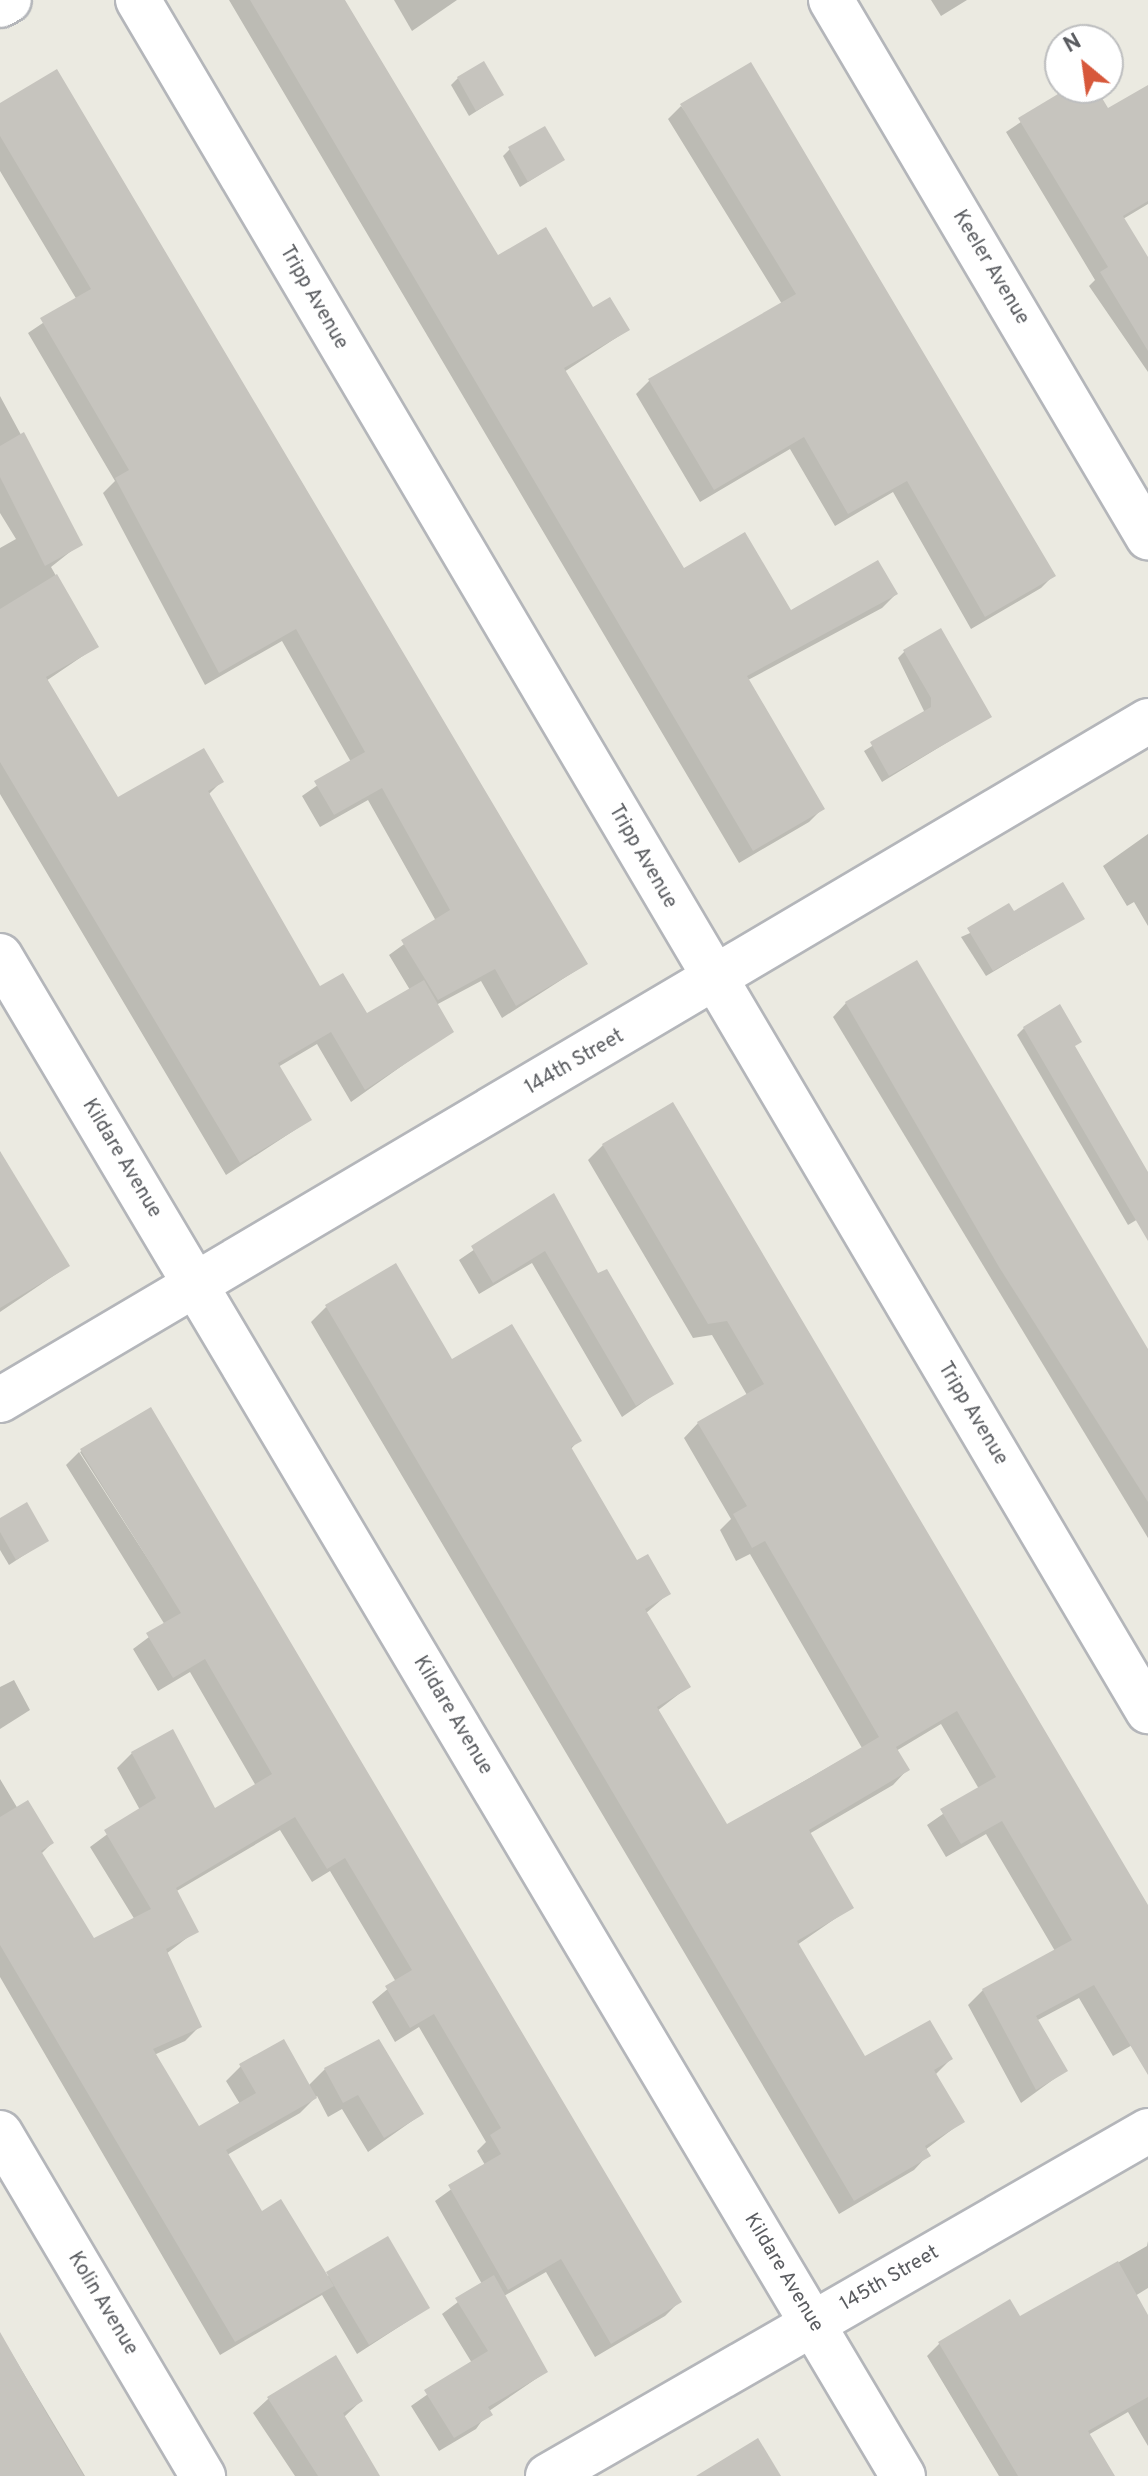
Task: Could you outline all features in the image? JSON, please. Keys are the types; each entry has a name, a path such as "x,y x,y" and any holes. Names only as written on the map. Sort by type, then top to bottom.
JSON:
{"street":[{"path":"0,5 9,0"},
{"name":"Tripp Avenue","path":"138,0 1148,1711"},
{"name":"Keeler Avenue","path":"831,0 1148,537"},
{"name":"144th Street","path":"0,1400 715,981 1148,721"},
{"name":"Kildare Avenue","path":"0,956 903,2476"},
{"name":"145th Street","path":"548,2476 1148,2131"},
{"name":"Kolin Avenue","path":"0,2133 203,2476"}],"building":[{"path":"250,0 345,0 498,255 546,227 593,307 610,297 630,330 564,368 684,568 745,532 791,610 878,560 898,594 747,676 825,809 753,851"},
{"path":"484,61 504,95 476,111 457,77"},
{"path":"751,62 1056,576 985,617 907,481 848,514 804,437 714,490 648,379 796,294 680,104"},
{"path":"57,69 588,964 516,1006 495,969 438,1000 401,940 450,910 382,788 334,815 314,781 365,752 296,629 219,673 115,478 129,470 40,318 91,289 0,136 0,103"},
{"path":"1148,85 1148,201 1123,216 1148,257 1148,351 1100,272 1108,267 1018,118 1044,102 1106,104 1108,108 1124,104 1124,99"},
{"path":"545,126 565,160 528,182 508,147"},
{"path":"24,432 83,545 45,566 0,477 0,446"},
{"path":"57,574 99,647 46,677 118,797 204,748 224,782 208,791 320,986 343,973 367,1013 424,980 454,1032 365,1090 331,1032 278,1063 312,1120 240,1163 0,762 0,609"},
{"path":"941,628 992,717 889,776 870,742 931,707 931,698 903,650"},
{"path":"1063,882 1085,919 993,971 967,928 1009,903 1014,911"},
{"path":"917,960 1148,1349 1148,1502 999,1267 845,1002"},
{"path":"1060,1004 1082,1042 1075,1046 1148,1172 1148,1241 1023,1027"},
{"path":"673,1102 1148,1905 1148,2075 1094,1985 1036,2016 1068,2071 1036,2090 982,1989 1072,1940 1002,1821 961,1844 940,1809 996,1777 957,1711 896,1747 910,1770 809,1830 854,1908 797,1941 865,2056 930,2020 953,2059 934,2070 965,2122 925,2146 931,2156 854,2201 325,1305 396,1263 452,1359 512,1324 582,1441 571,1447 637,1560 648,1554 671,1594 645,1609 691,1687 657,1707 727,1824 806,1780 879,1737 765,1541 752,1548 733,1514 747,1506 697,1422 764,1384 727,1321 708,1324 602,1144"},
{"path":"0,1151 70,1266 0,1308"},
{"path":"554,1193 598,1273 607,1269 674,1384 636,1406 545,1251 493,1283 471,1246"},
{"path":"151,1407 682,2302 611,2344 561,2259 508,2290 448,2185 501,2154 490,2135 501,2128 434,2014 410,2028 385,1986 412,1970 345,1858 327,1869 295,1817 176,1888 199,1932 166,1949 202,2027 153,2049 199,2126 256,2093 239,2064 284,2039 317,2098 226,2150 262,2211 281,2199 334,2286 235,2342 0,1945 0,1817 28,1800 54,1843 41,1851 94,1938 151,1909 104,1830 156,1798 131,1752 173,1729 215,1808 272,1774 205,1659 173,1678 146,1633 181,1613 80,1449"},
{"path":"27,1502 49,1541 16,1560 0,1532 0,1518"},
{"path":"379,2039 424,2114 384,2138 358,2095 343,2103 324,2068"},
{"path":"388,2236 430,2308 369,2345 326,2272"},
{"path":"1118,2261 1148,2315 1148,2397 1088,2431 1115,2476 1018,2476 938,2342 1010,2299 1020,2316"},
{"path":"494,2275 548,2372 488,2407 493,2415 454,2438 424,2390 488,2351 455,2298"},
{"path":"0,2332 51,2421 84,2476 0,2476"},
{"path":"336,2355 363,2401 343,2413 380,2476 318,2476 267,2397"},
{"path":"758,2438 781,2476 696,2476"}]}
